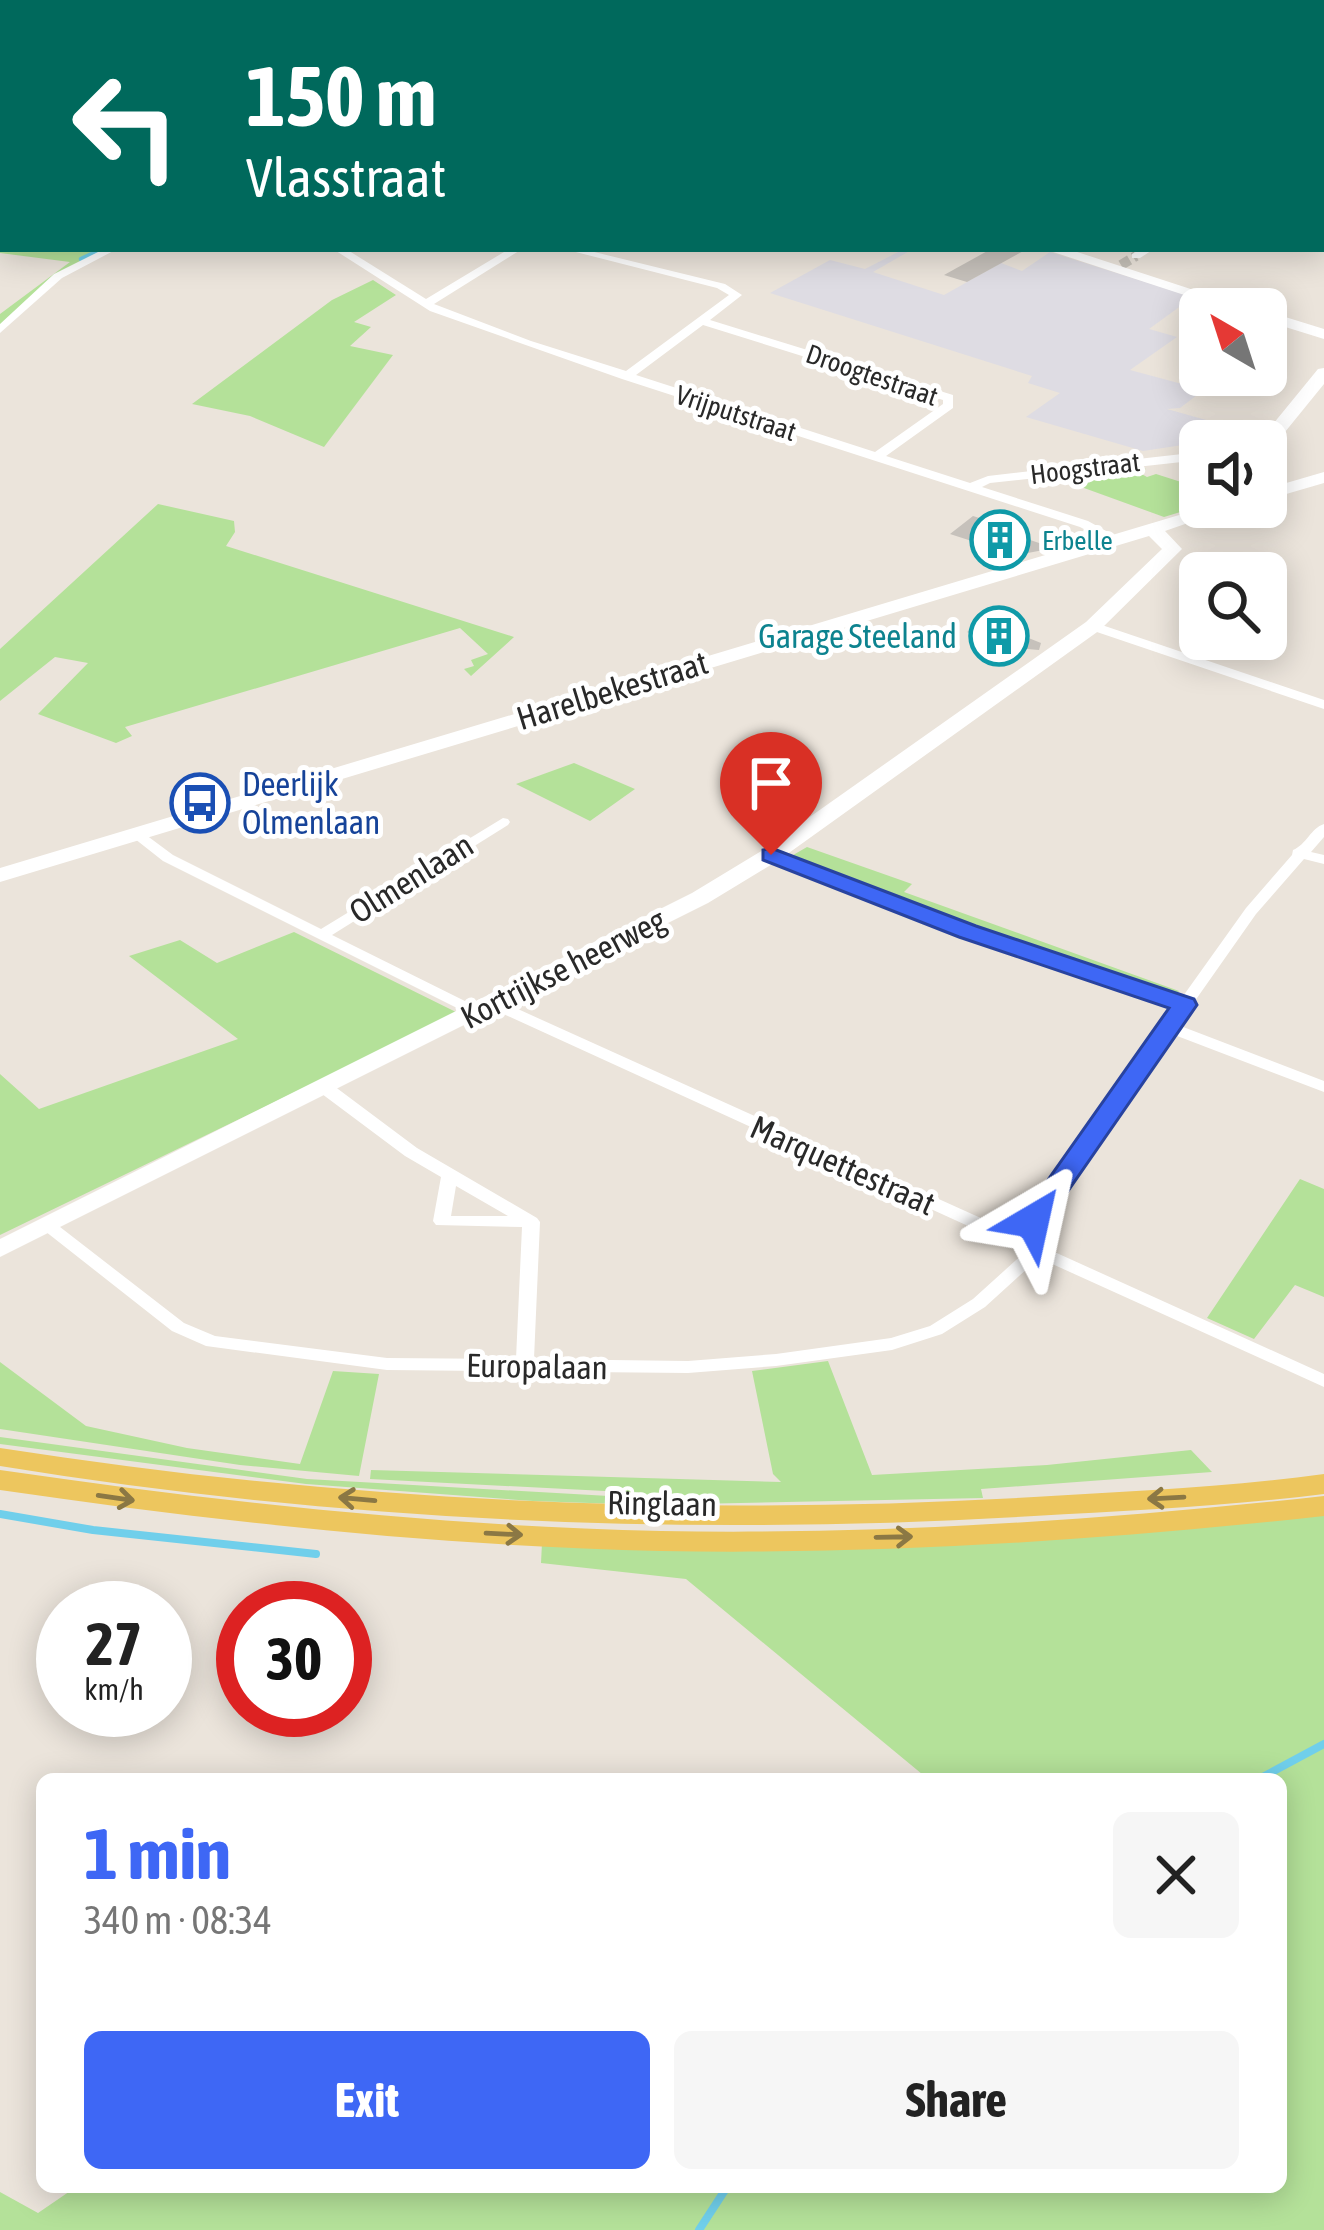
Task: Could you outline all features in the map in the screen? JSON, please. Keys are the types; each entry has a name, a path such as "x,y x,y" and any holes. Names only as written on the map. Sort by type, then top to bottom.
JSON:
{"main road":[{"name":"Ringlaan","path":"0,1457 357,1499 530,1511 793,1517 1254,1493 1324,1484"},
{"name":"Ringlaan","path":"0,1480 276,1517 596,1538 970,1535 1100,1529 1324,1506"}],"street":[{"path":"0,330 58,276 106,252"},
{"name":"Vrijputstraat","path":"342,252 434,309 626,377 1084,524 1112,540"},
{"path":"429,302 512,252"},
{"path":"580,252 721,286 736,295 626,377"},
{"path":"1063,252 1181,288"},
{"path":"1136,256 1143,252"},
{"name":"Vrijputstraat","path":"367,270 445,291"},
{"name":"Droogtestraat","path":"704,322 949,398 949,405 874,458"},
{"path":"1287,323 1324,334"},
{"path":"1286,420 1324,373"},
{"name":"Hoogstraat","path":"971,488 988,480 1179,458"},
{"path":"1287,488 1324,477"},
{"name":"Harelbekestraat","path":"0,875 1179,520"},
{"name":"Kortrijkse heerweg","path":"0,1250 623,940 771,855 1093,626 1173,549 1152,528"},
{"path":"1093,626 1324,705"},
{"name":"Olmenlaan","path":"321,935 503,822"},
{"path":"1017,1242 1184,1005 1298,854 1324,828"},
{"name":"Olmenlaan","path":"137,835 168,858 321,935 485,1008"},
{"path":"1298,854 1324,860"},
{"path":"771,855 968,931 1184,1005"},
{"name":"Marquettestraat","path":"485,1008 1324,1381"},
{"path":"1169,1027 1324,1087"},
{"path":"324,1087 411,1152 531,1222"},
{"path":"450,1174 442,1221 531,1222"},
{"path":"525,1366 531,1222"},
{"name":"Europalaan","path":"45,1224 178,1327 212,1342 387,1364 688,1366 892,1344 936,1330 979,1304 1037,1250"}],"shaded area":[{"path":"908,252 873,272 944,295 1001,263 1022,271 1050,252 1179,293 1179,307 1149,329 1177,337 1130,370 1179,383 1179,396 1196,396 1180,408 1167,409 1206,420 1179,420 1179,446 1143,451 1026,417 1060,393 1028,383 1032,376 770,293 830,260 865,269"}],"green space":[{"path":"100,252 55,276 0,326 0,314 70,262 0,253"},
{"path":"373,280 396,295 354,322 371,327 350,346 393,355 324,447 250,416 192,404 332,300"},
{"path":"1138,466 1146,469 1138,472 1147,477 1156,474 1179,481 1179,512 1164,517 1062,480 1073,474"},
{"path":"158,504 234,521 235,532 226,546 514,637 471,676 464,669 474,666 471,660 488,654 460,628 125,727 132,736 116,743 38,714 88,663 55,657 0,701 0,649"},
{"path":"574,763 635,789 590,821 516,784"},
{"path":"807,847 912,884 904,892 1179,991 1175,996 788,858"},
{"path":"294,932 458,1013 0,1235 0,1074 39,1109 238,1039 129,956 180,940 217,963"},
{"path":"1300,1179 1324,1189 1324,1297 1295,1285 1254,1339 1207,1318"},
{"path":"828,1361 872,1475 1047,1465 1191,1450 1212,1472 981,1489 983,1498 646,1505 306,1484 0,1444 0,1437 307,1479 644,1498 644,1493 370,1479 371,1470 781,1482 773,1474 752,1371"},
{"path":"0,1362 86,1426 187,1448 300,1464 333,1371 379,1374 359,1476 240,1465 0,1429"},
{"path":"1324,1514 1324,2230 0,2230 0,2192 38,2213 67,2193 1287,2193 1287,1773 921,1773 686,1579 541,1563 542,1543 1031,1538"}],"building":[{"path":"986,252 1022,252 967,282 944,275"},
{"name":"Erbelle","path":"973,516 1054,548 986,561 970,549 984,545 950,534"},
{"name":"Garage Steeland","path":"986,621 1041,643 1039,650 1004,647 967,632"}],"waterway":[{"path":"81,259 96,252"},
{"path":"0,1514 93,1530 316,1554"},
{"path":"1270,1773 1324,1744"},
{"path":"699,2230 723,2193"}],"tunnel":[{"path":"1121,265 1136,256"}],"place":[{"name":"Erbelle","path":"1000,540"},
{"name":"Garage Steeland","path":"999,636"},
{"name":"Deerlijk Olmenlaan","path":"200,803"}],"route":[{"path":"771,855 968,931 1184,1005 1033,1221"}]}
